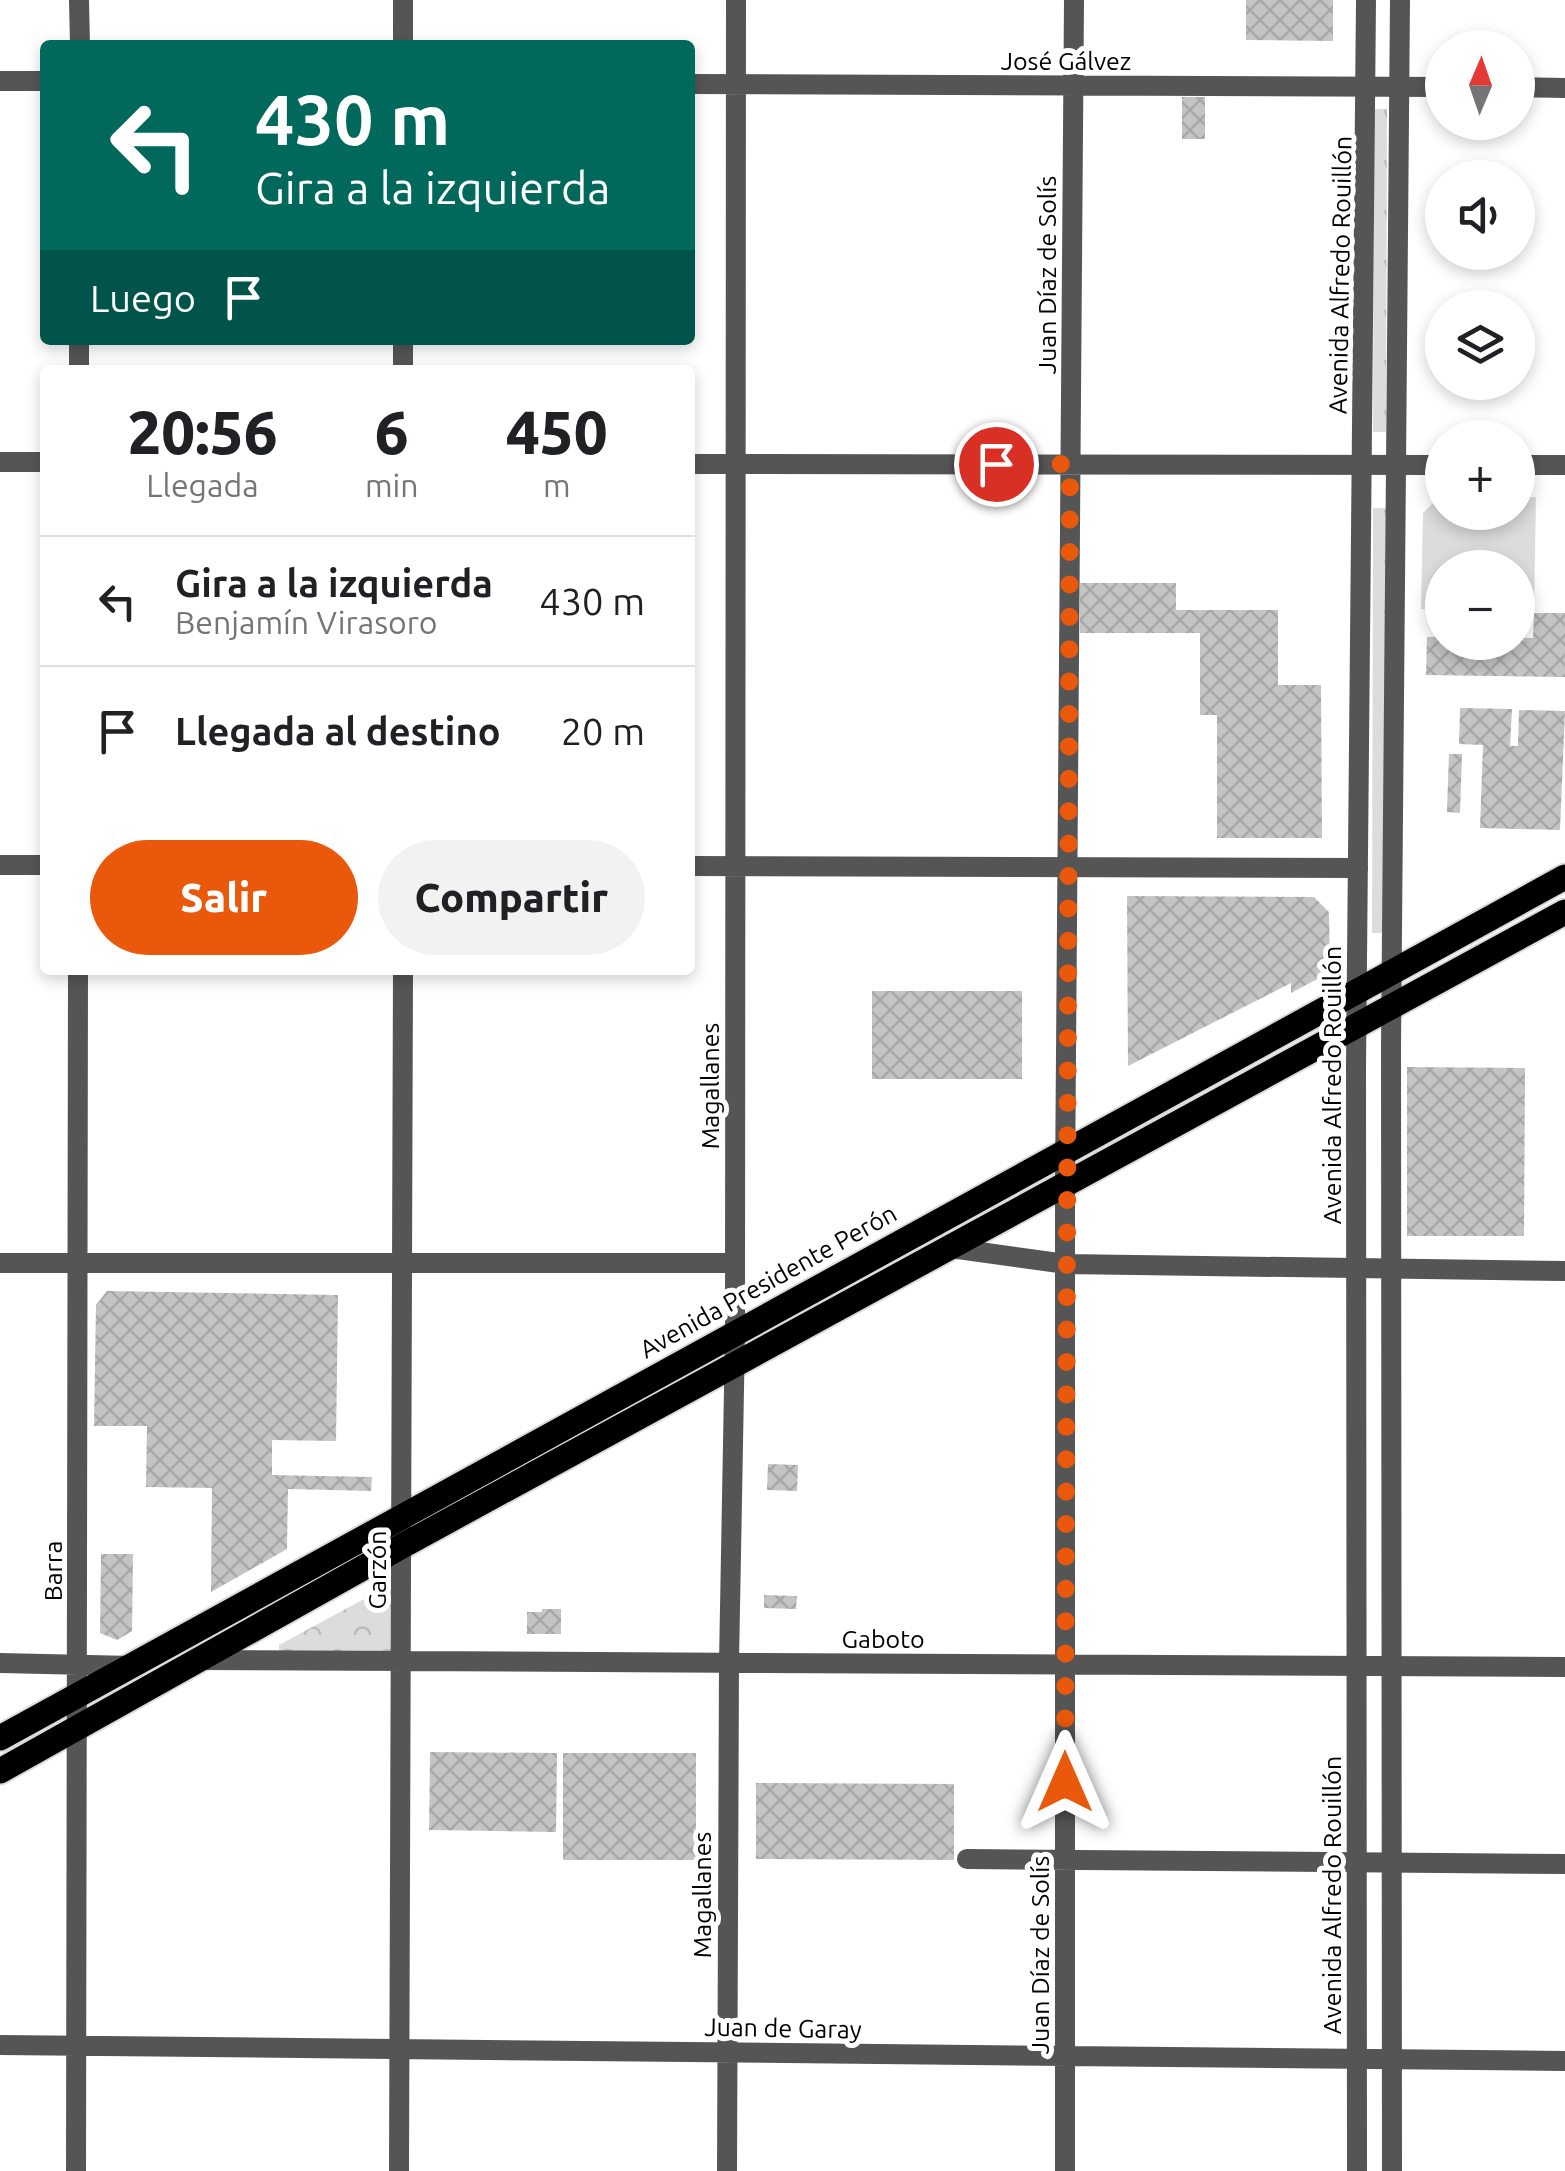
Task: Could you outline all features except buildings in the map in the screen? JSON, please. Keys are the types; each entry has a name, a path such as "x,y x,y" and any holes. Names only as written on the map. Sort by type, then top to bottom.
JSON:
{"main road":[{"name":"Avenida Presidente Perón","path":"0,1738 1565,877"},
{"path":"0,1771 402,1546 1565,912"}],"street":[{"path":"79,0 80,40"},
{"path":"403,0 403,40"},
{"name":"Magallanes","path":"727,2171 729,1663 736,1334 736,0"},
{"name":"Juan Díaz de Solís","path":"1065,2171 1065,1186 1074,0"},
{"name":"Avenida Alfredo Rouillón","path":"1357,2171 1356,1026 1366,0"},
{"path":"1392,2171 1393,971 1400,0"},
{"path":"0,81 40,81"},
{"name":"José Gálvez","path":"695,84 1425,87"},
{"path":"1535,88 1565,88"},
{"path":"0,462 40,462"},
{"path":"695,464 1425,465"},
{"path":"1535,465 1565,465"},
{"path":"0,864 40,864"},
{"path":"695,866 1358,868"},
{"name":"Barra","path":"76,2171 78,975"},
{"name":"Garzón","path":"399,2171 403,975"},
{"path":"952,1248 1066,1264 1565,1270"},
{"path":"0,1263 735,1263"},
{"name":"Gaboto","path":"200,1660 1565,1667"},
{"path":"0,1663 132,1666"},
{"path":"967,1859 1565,1864"},
{"name":"Juan de Garay","path":"0,2045 1565,2061"}],"green space":[{"path":"1374,109 1387,109 1386,432 1373,432"},
{"path":"1536,497 1535,554 1535,550 1425,550 1425,609 1421,609 1423,513 1425,530 1535,530"},
{"path":"1373,508 1386,508 1385,933 1372,933"},
{"path":"392,1587 391,1654 279,1652 279,1645"}],"route":[{"path":"996,464 1070,464 1065,1782"}]}
